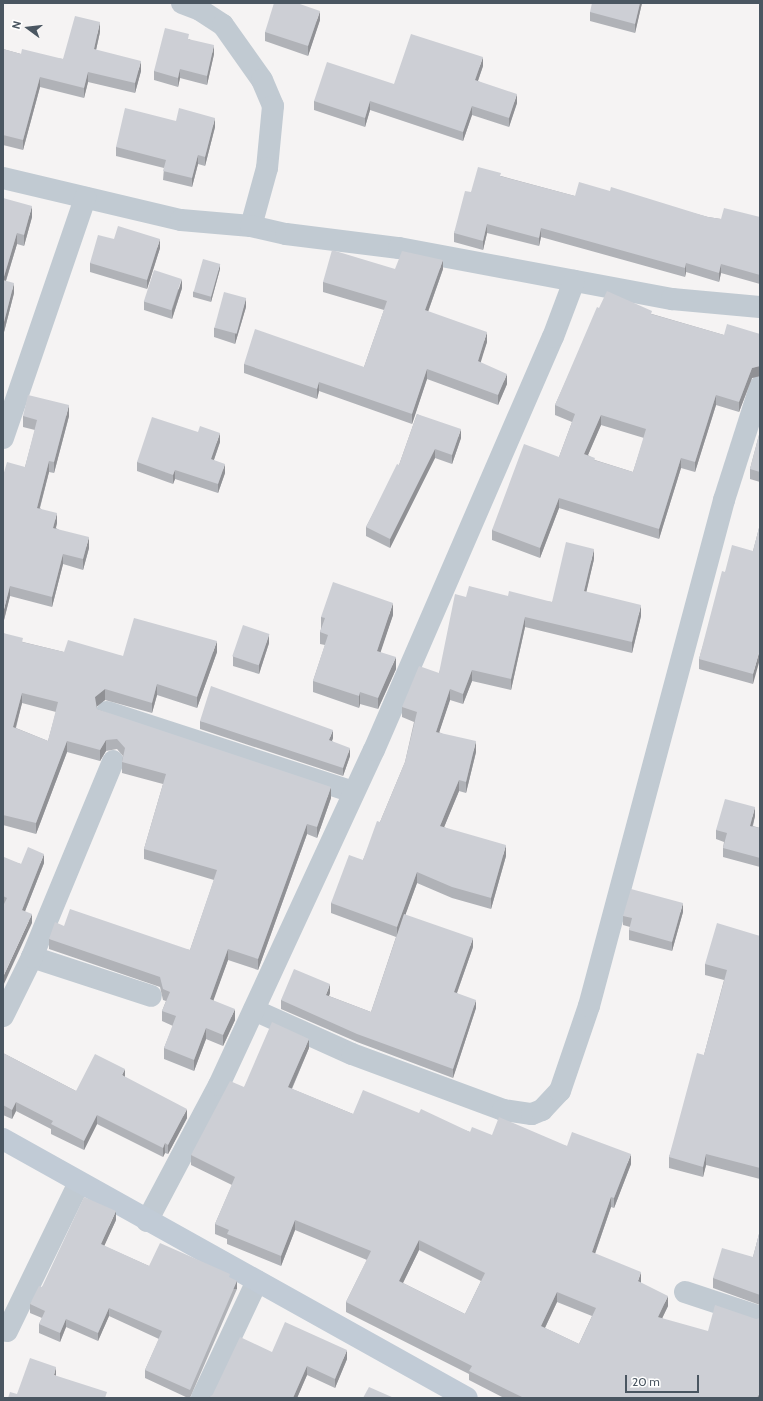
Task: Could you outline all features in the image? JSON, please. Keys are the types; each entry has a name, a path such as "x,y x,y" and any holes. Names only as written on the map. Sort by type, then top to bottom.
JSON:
{"main road":[{"path":"3,1139 147,1221 467,1398"}],"street":[{"path":"182,3 200,10 223,25 259,74 273,106 267,168 251,226"},
{"path":"3,178 181,220 251,226 449,256 672,299 760,307"},
{"path":"3,438 85,198"},
{"path":"147,1221 219,1085 353,792 396,702 553,337 574,281"},
{"path":"254,1010 352,1054 503,1110 532,1114 542,1110 560,1091 588,1006 724,500 760,387"},
{"path":"107,712 353,792"},
{"path":"3,1016 32,957 113,761"},
{"path":"32,957 151,996"},
{"path":"7,1331 79,1183"},
{"path":"202,1398 257,1281"},
{"path":"685,1292 760,1318"}],"building":[{"path":"274,3 297,3 320,11 308,46 265,32"},
{"path":"592,3 640,3 635,24 590,12"},
{"path":"75,16 100,22 94,49 141,61 135,83 88,72 84,88 40,77 23,140 3,135 3,49 21,54 22,49 63,59"},
{"path":"165,28 189,34 188,39 214,45 207,76 180,69 178,78 154,71"},
{"path":"411,34 483,57 475,80 517,94 509,118 472,106 463,132 370,101 365,118 314,101 327,62 394,84"},
{"path":"125,108 176,121 179,108 215,118 205,157 198,155 192,178 163,171 166,160 116,147"},
{"path":"478,167 501,173 500,176 575,196 579,182 610,191 611,187 708,217 721,219 724,208 760,217 760,275 721,264 719,273 686,263 685,268 541,228 539,238 487,224 483,241 454,233 465,191 471,192"},
{"path":"3,198 32,206 24,235 17,233 3,280"},
{"path":"118,226 160,239 147,280 90,263 98,235 114,239"},
{"path":"332,250 395,269 402,251 443,260 425,310 487,332 478,361 507,374 498,395 427,369 412,414 319,382 317,389 244,364 255,329 364,367 387,301 323,282"},
{"path":"203,259 220,264 211,297 194,292"},
{"path":"154,270 182,279 171,310 144,301"},
{"path":"3,280 14,283 4,322 3,321"},
{"path":"607,291 652,311 651,314 724,335 727,324 760,334 760,366 752,368 739,402 716,395 695,462 681,458 659,529 559,498 540,548 492,530 524,444 559,457 575,414 555,405 597,307 599,308","holes":["601,415 646,429 633,472 594,460 595,458 584,454"]},
{"path":"224,292 246,298 237,334 214,328"},
{"path":"28,395 69,405 54,462 49,461 37,508 57,513 53,528 89,537 83,559 63,554 52,597 10,586 3,613 3,476 7,462 25,467 37,420 23,416"},
{"path":"417,414 461,429 452,455 435,449 390,539 366,527 397,464 399,465"},
{"path":"152,417 198,432 200,426 220,433 211,459 225,464 218,484 175,470 173,475 137,462"},
{"path":"760,431 760,472 750,469"},
{"path":"760,524 760,649 753,674 699,659 722,571 725,572 732,545 753,551"},
{"path":"566,542 594,549 584,591 641,605 632,642 525,617 511,679 472,670 463,694 450,689 436,732 476,741 466,782 459,780 440,826 506,845 491,898 452,887 417,872 397,927 331,903 349,855 363,860 377,821 380,822 405,762 417,712 402,707 419,666 439,673 455,594 466,597 469,586 508,596 509,591 552,602"},
{"path":"333,582 393,603 377,651 396,657 378,698 360,692 359,696 313,681 328,635 320,632 325,618 321,617"},
{"path":"134,618 217,641 197,697 157,684 152,703 105,689 95,697 97,709 331,787 317,827 307,824 258,959 228,949 210,999 235,1009 223,1035 206,1028 194,1060 164,1048 176,1016 162,1011 170,992 163,989 160,977 49,939 55,922 64,926 70,909 190,950 217,870 144,849 166,774 122,762 125,748 117,739 106,740 100,750 67,741 36,823 3,815 3,633 23,638 22,642 64,652 68,640 123,656","holes":["22,693 58,702 48,741 13,727"]},
{"path":"243,625 269,634 259,665 232,656"},
{"path":"211,686 333,730 329,740 350,748 343,768 200,721"},
{"path":"725,799 755,807 750,826 760,828 760,858 723,848 727,833 716,830"},
{"path":"28,847 44,854 22,910 32,914 3,977 3,906 7,898 3,896 3,859 4,857 21,864"},
{"path":"631,889 683,903 672,942 629,930 632,918 623,916"},
{"path":"404,914 473,938 454,992 476,1000 453,1069 357,1034 281,1000 294,969 330,984 326,995 371,1012"},
{"path":"717,923 760,936 760,1168 706,1154 703,1167 669,1157 697,1053 704,1055 727,970 705,964"},
{"path":"272,1022 309,1039 288,1087 353,1114 363,1090 419,1113 421,1109 470,1132 472,1127 492,1135 499,1117 567,1146 572,1132 631,1154 614,1198 611,1197 592,1252 641,1272 638,1281 668,1296 658,1317 708,1331 715,1305 756,1319 760,1318 760,1392 757,1398 524,1398 469,1371 472,1366 346,1302 371,1251 295,1220 281,1256 227,1234 229,1230 215,1224 235,1177 191,1155 230,1081 244,1087","holes":["419,1240 485,1273 465,1314 399,1281","557,1292 596,1308 579,1344 541,1326"]},
{"path":"3,1053 76,1091 95,1054 125,1069 122,1075 187,1109 168,1145 165,1143 163,1148 97,1115 84,1141 51,1124 53,1121 16,1102 12,1110 3,1105"},
{"path":"84,1197 116,1211 101,1244 149,1266 160,1243 230,1274 229,1277 237,1281 190,1390 145,1370 162,1331 109,1308 98,1333 66,1319 60,1333 39,1324 45,1311 30,1304 39,1286 42,1287"},
{"path":"760,1230 760,1295 713,1278 722,1248 753,1257"},
{"path":"285,1322 347,1350 335,1379 307,1366 293,1398 208,1398 213,1394 240,1337 272,1352"},
{"path":"30,1358 56,1367 54,1375 107,1392 105,1398 8,1398 10,1392 17,1394"},
{"path":"369,1387 394,1398 363,1398"}]}
